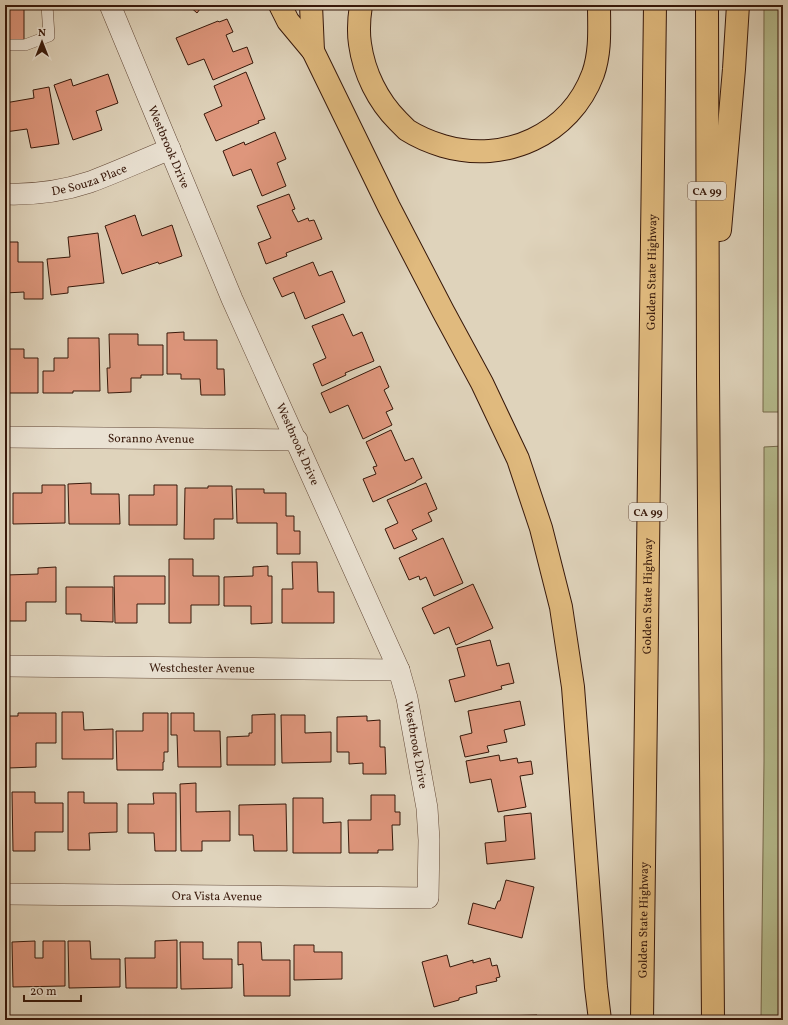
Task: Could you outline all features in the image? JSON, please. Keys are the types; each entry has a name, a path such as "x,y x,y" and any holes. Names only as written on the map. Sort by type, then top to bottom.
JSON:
{"highway":[{"path":"280,5 288,21 313,51 389,207 482,383 518,459 541,528 561,607 573,687 596,987 600,1020"},
{"path":"311,5 313,51"},
{"path":"361,5 359,23 360,44 364,64 381,100 392,115 406,129 436,144 469,151 485,151 501,150 532,141 552,128 570,113 580,101 588,87 598,57 600,41 599,5"},
{"name":"Golden State Highway","path":"642,1020 655,5"},
{"name":"CA 99","path":"707,5 713,1020"},
{"path":"708,377 738,5"}],"street":[{"name":"Westbrook Drive","path":"110,5 232,299 399,670 407,698 427,808 429,840 428,898"},
{"name":"De Souza Place","path":"5,194 23,195 59,190 90,182 170,149"},
{"name":"Soranno Avenue","path":"5,437 296,440"},
{"name":"Westchester Avenue","path":"5,666 399,670"},
{"name":"Ora Vista Avenue","path":"5,894 428,898"}],"lane":[{"path":"5,45 25,45 49,36 47,5"}],"green space":[{"path":"764,5 783,5 783,412 763,412"},
{"path":"783,446 783,1020 761,1020 764,762 764,447"}],"building":[{"path":"5,5 24,5 24,41 5,41"},
{"path":"188,5 203,5 197,13"},
{"path":"227,19 233,32 226,35 233,52 247,47 253,63 213,80 204,59 188,65 176,38 218,21"},
{"path":"246,72 265,119 216,141 204,114 222,106 214,86"},
{"path":"108,74 118,103 96,111 102,130 73,140 54,85 71,79 73,86"},
{"path":"49,87 59,144 31,148 27,129 5,132 5,103 34,98 33,90"},
{"path":"275,132 286,159 277,163 286,186 262,196 251,169 233,176 223,151 244,142 245,145"},
{"path":"289,194 295,209 292,210 298,222 308,218 309,221 314,220 322,239 286,253 287,256 266,264 258,243 271,238 257,206"},
{"path":"135,215 142,236 172,225 182,256 122,274 105,226"},
{"path":"98,233 104,283 68,287 68,293 51,295 47,259 70,257 68,237"},
{"path":"5,242 18,242 18,262 43,262 43,299 24,299 24,292 5,293"},
{"path":"313,262 319,276 332,271 345,302 305,319 294,292 282,297 273,278"},
{"path":"343,314 353,336 362,332 374,361 345,373 346,375 322,386 313,364 326,358 312,326"},
{"path":"184,332 184,340 217,340 217,369 224,369 225,395 201,395 200,379 181,379 181,374 167,374 167,333"},
{"path":"109,334 138,334 138,345 163,345 163,375 141,375 141,378 131,378 131,392 108,393 107,368 110,368"},
{"path":"68,338 99,338 100,391 43,393 43,371 54,371 54,358 68,358"},
{"path":"5,349 24,349 24,358 38,358 38,393 9,393 9,382 5,382"},
{"path":"380,366 389,387 384,390 393,409 386,412 392,425 363,439 348,405 330,413 321,393"},
{"path":"391,430 405,461 413,458 422,478 373,502 363,479 376,474 373,467 377,466 366,442"},
{"path":"5,482 9,482 9,523 5,523"},
{"path":"91,483 91,494 119,494 120,524 69,524 68,484"},
{"path":"426,483 437,509 428,513 432,521 412,530 417,539 394,549 385,529 398,523 387,500"},
{"path":"42,485 65,485 65,523 13,524 13,493 42,493"},
{"path":"154,485 177,485 177,525 129,525 129,495 154,495"},
{"path":"208,486 232,486 233,519 214,519 214,539 184,539 185,488 208,488"},
{"path":"236,489 264,489 264,493 286,493 286,516 294,516 294,531 300,531 300,554 277,554 277,523 237,523"},
{"path":"443,538 463,583 434,596 426,577 420,580 419,576 409,580 399,558"},
{"path":"169,559 193,559 193,576 219,576 219,605 191,605 191,623 169,623"},
{"path":"292,562 317,562 318,592 334,592 334,623 282,623 282,589 293,589"},
{"path":"268,566 268,576 272,576 272,623 251,624 251,606 224,606 224,577 253,576 253,567"},
{"path":"56,567 56,602 26,602 26,621 7,621 6,575 38,574 38,568"},
{"path":"114,576 165,576 165,604 137,604 137,623 115,623"},
{"path":"473,584 493,628 456,645 449,627 434,634 422,608"},
{"path":"66,587 113,587 113,622 81,621 81,614 66,614"},
{"path":"490,640 497,666 509,663 514,683 501,686 502,689 455,702 449,680 465,676 457,648"},
{"path":"520,701 525,725 504,730 507,742 487,746 489,752 465,757 460,736 472,733 468,711"},
{"path":"62,712 83,712 84,730 113,729 113,759 62,759"},
{"path":"18,713 56,713 56,743 36,743 36,767 8,768 7,716 18,716"},
{"path":"143,713 168,713 168,752 164,752 163,770 117,770 116,731 143,731"},
{"path":"171,713 194,713 194,731 220,731 221,767 178,767 177,735 171,735"},
{"path":"275,714 275,765 227,765 227,737 249,736 249,733 252,733 252,715"},
{"path":"281,715 305,715 305,733 331,732 331,762 282,763"},
{"path":"367,716 367,721 380,720 380,747 385,747 386,774 363,774 363,763 349,764 349,752 337,752 337,717"},
{"path":"499,755 500,761 517,758 518,763 531,761 533,774 520,776 526,807 498,812 491,779 470,783 466,761"},
{"path":"196,783 196,812 230,811 230,841 202,841 202,851 181,851 180,784"},
{"path":"12,792 35,792 35,803 63,803 63,832 35,832 35,851 13,851"},
{"path":"68,792 84,792 84,803 117,803 117,832 89,833 90,850 68,850"},
{"path":"153,793 176,793 176,851 155,851 154,833 128,833 128,804 154,804"},
{"path":"371,795 395,795 395,812 400,812 400,825 392,825 393,850 378,850 378,853 349,853 348,820 371,820"},
{"path":"293,798 323,798 323,823 341,822 341,853 293,853"},
{"path":"286,804 287,851 254,851 253,835 239,835 239,805"},
{"path":"531,813 535,859 487,864 485,843 506,841 504,816"},
{"path":"506,880 534,887 522,938 468,924 473,903 495,909 498,901 500,901"},
{"path":"5,940 8,940 8,980 5,980"},
{"path":"177,940 177,988 126,988 125,958 155,958 155,941"},
{"path":"35,941 35,958 43,958 43,941 65,941 65,986 13,987 12,942"},
{"path":"68,941 90,941 91,959 120,959 120,987 69,988"},
{"path":"180,942 203,942 203,959 232,959 232,988 181,989"},
{"path":"238,942 261,942 262,960 290,960 290,996 244,996 243,964 238,965"},
{"path":"294,945 314,945 314,952 342,952 342,979 294,980"},
{"path":"447,955 450,967 473,960 473,963 490,958 492,966 497,965 500,977 496,978 497,981 476,986 477,993 434,1007 422,962"},
{"path":"537,1015 537,1020 502,1020 502,1016"}]}
